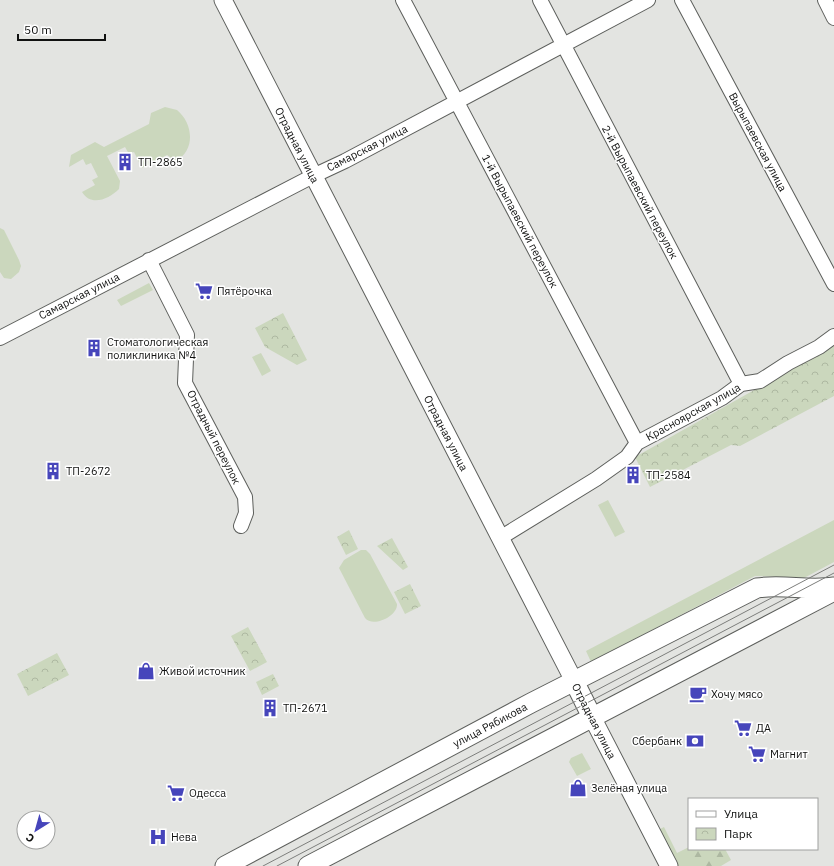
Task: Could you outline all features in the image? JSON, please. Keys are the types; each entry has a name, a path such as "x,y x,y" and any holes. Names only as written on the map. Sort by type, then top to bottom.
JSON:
{"main road":[{"name":"улица Рябикова","path":"225,866 574,681 757,588 771,586 820,589 834,587"},
{"path":"308,866 834,591"},
{"name":"Отрадная улица","path":"574,681 592,717"}],"street":[{"name":"Отрадная улица","path":"223,0 574,681"},
{"name":"1-й Вырыпаевский переулок","path":"403,0 637,443"},
{"name":"2-й Вырыпаевский переулок","path":"540,0 741,384"},
{"name":"Самарская улица","path":"0,338 149,260 345,161 648,0"},
{"name":"Вырыпаевская улица","path":"682,0 834,284"},
{"path":"824,0 834,18"},
{"name":"Отрадный переулок","path":"149,260 187,335 185,382 245,498 246,513 241,526"},
{"name":"Красноярская улица","path":"500,538 596,479 627,457 637,443 722,398 741,384 760,381 788,363 819,347 834,336"},
{"name":"Отрадная улица","path":"592,717 669,866"}],"green space":[{"path":"165,107 177,110 182,115 189,129 189,143 187,150 182,156 176,161 167,155 142,168 134,152 129,154 125,147 107,156 120,181 119,189 110,196 100,200 86,197 82,192 95,185 92,180 98,177 91,163 86,165 83,159 69,167 71,155 95,142 104,147 149,124 151,113"},
{"path":"0,228 4,230 21,266 19,272 11,279 4,278 0,272"},
{"path":"149,283 153,290 121,306 117,300"},
{"path":"283,313 307,360 297,365 265,347 255,328"},
{"path":"834,345 834,396 740,446 731,445 650,487 635,457"},
{"path":"261,353 271,371 262,376 252,357"},
{"path":"608,500 625,532 615,537 598,505"},
{"path":"834,520 834,562 804,578 755,576 591,662 586,651"},
{"path":"349,530 358,549 346,555 337,537"},
{"path":"392,538 408,567 403,570 377,546"},
{"path":"361,550 366,550 370,554 397,604 394,613 379,621 369,621 365,618 339,568 344,560"},
{"path":"410,584 421,606 405,614 394,592"},
{"path":"248,627 267,662 250,671 231,636"},
{"path":"57,653 69,675 28,696 17,674"},
{"path":"273,674 279,686 262,695 256,682"},
{"path":"582,753 591,769 577,776 569,762 571,758"},
{"path":"664,827 677,853 688,848 688,850 726,850 731,860 721,866 677,866 658,830"},
{"path":"688,850 723,850 728,860 718,866 694,866 684,857 684,853"}],"tram line":[{"path":"263,866 834,565"},
{"path":"277,866 834,573"}],"place":[{"name":"ТП-2865","path":"125,162"},
{"name":"Пятёрочка","path":"204,291"},
{"name":"Стоматологическая поликлиника №4","path":"94,348"},
{"name":"ТП-2672","path":"53,471"},
{"name":"ТП-2584","path":"633,475"},
{"name":"Живой источник","path":"146,671"},
{"name":"Хочу мясо","path":"698,694"},
{"name":"ТП-2671","path":"270,708"},
{"name":"ДА","path":"743,728"},
{"name":"Сбербанк","path":"695,741"},
{"name":"Магнит","path":"757,754"},
{"name":"Зелёная улица","path":"578,788"},
{"name":"Одесса","path":"176,793"},
{"name":"Нева","path":"158,837"}]}
